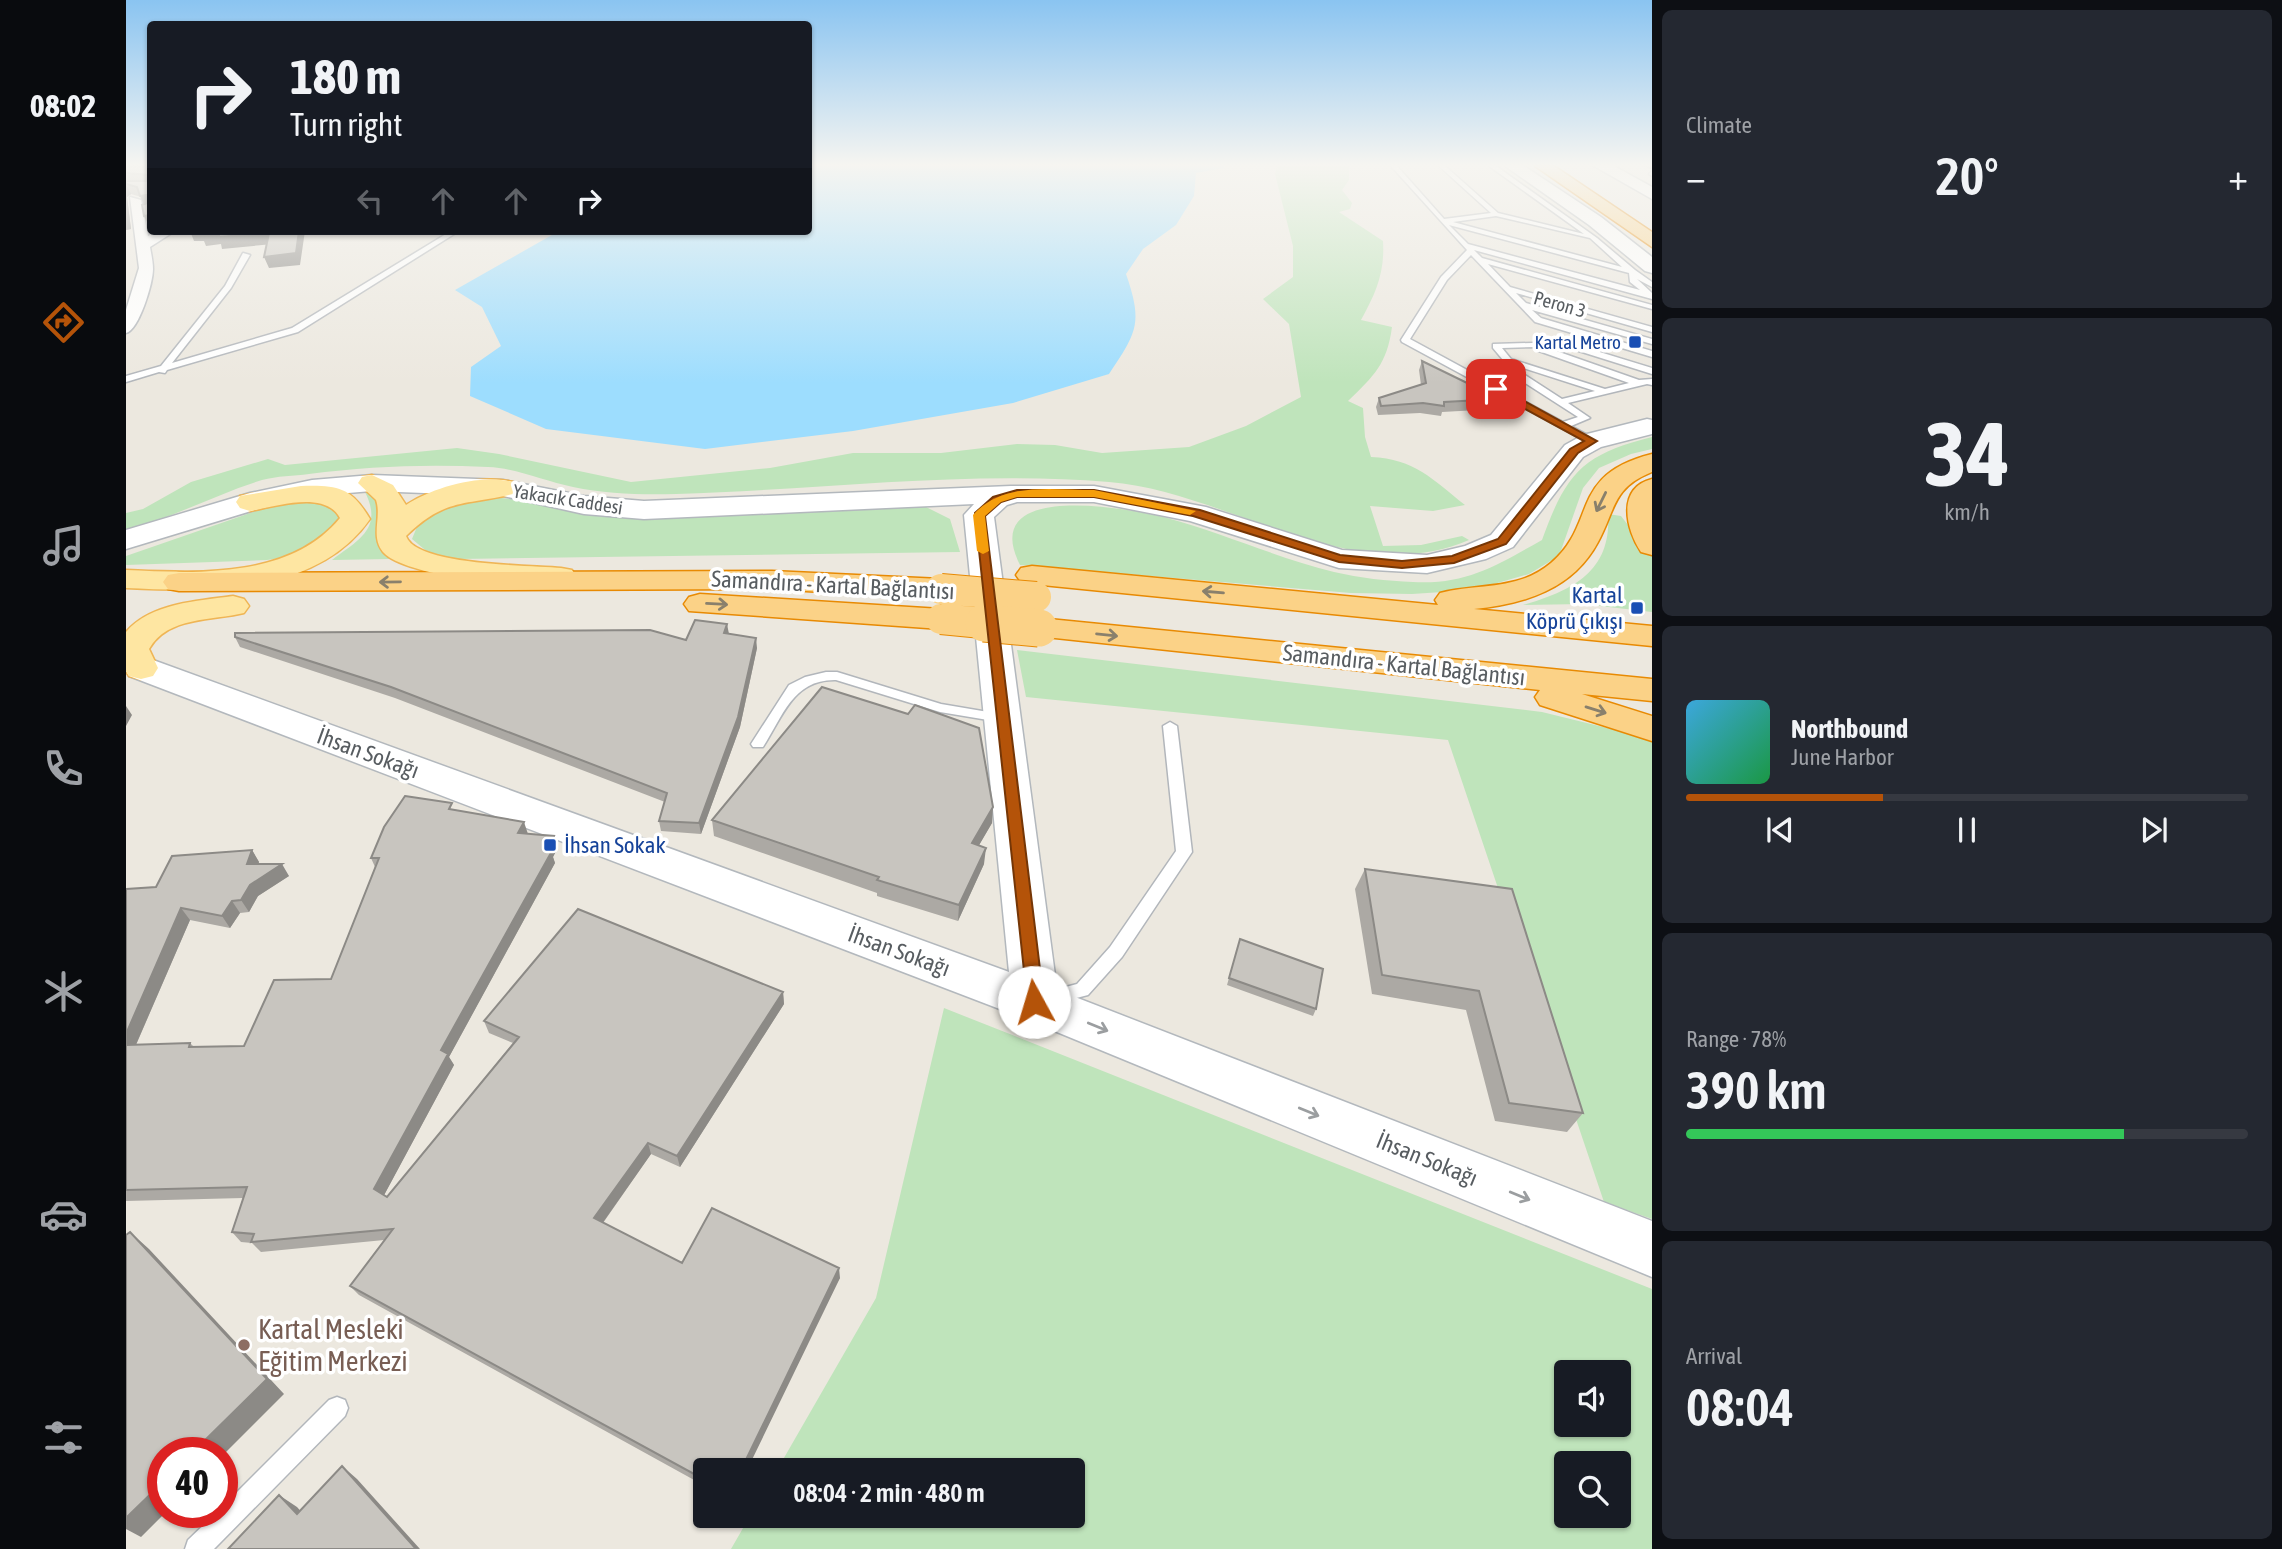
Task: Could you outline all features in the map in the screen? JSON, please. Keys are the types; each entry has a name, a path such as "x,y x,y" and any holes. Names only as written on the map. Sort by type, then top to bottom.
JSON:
{"highway":[{"path":"942,592 1036,600 1485,600 1543,582 1573,558 1607,488 1618,476 1652,462"},
{"path":"1652,487 1639,506 1640,525 1652,546"},
{"name":"Samandıra - Kartal Bağlantısı","path":"179,582 772,580 1036,600 1652,662"},
{"name":"Samandıra - Kartal Bağlantısı","path":"233,606 507,601 681,603 942,592"},
{"path":"1281,598 1652,636"},
{"name":"Samandıra - Kartal Bağlantısı","path":"1036,600 1338,658 1652,690"},
{"path":"1338,658 1538,692 1652,729"}],"main road":[{"path":"372,483 388,492 394,506 394,546 403,556 422,564 580,579"},
{"path":"392,533 411,513 445,494 503,488"},
{"path":"126,579 179,582 264,571 297,563 346,535 355,519 347,504 334,496 300,495 250,502"},
{"path":"126,600 233,606"},
{"path":"134,665 132,649 137,638 148,628 183,613 233,606"}],"street":[{"path":"126,328 132,301 146,268 141,238"},
{"path":"142,245 154,238"},
{"path":"1616,238 1652,267"},
{"path":"1592,441 1650,426"},
{"name":"Yakacık Caddesi","path":"126,540 250,502 312,488 372,483 503,488 584,505 645,510 1017,494 1120,497 1196,513 1339,559 1427,564 1475,553 1502,541 1574,451 1592,441"},
{"path":"1017,494 986,506 979,515 1034,1002"},
{"path":"914,498 946,502 961,508 971,515 981,530"},
{"name":"İhsan Sokağı","path":"134,665 1034,1002 1652,1249"}],"lane":[{"path":"126,379 162,371 295,330 444,238"},
{"path":"1460,238 1538,320 1652,354"},
{"path":"1472,238 1634,282 1652,297"},
{"path":"1506,238 1632,272"},
{"path":"1595,239 1632,272 1652,285"},
{"path":"1469,248 1652,297"},
{"path":"1469,248 1444,279 1405,340 1592,441"},
{"path":"162,371 178,346 223,297 246,256"},
{"path":"1480,259 1652,307"},
{"path":"1632,272 1634,282"},
{"path":"1493,273 1652,317"},
{"name":"Peron 3","path":"1508,289 1652,330"},
{"path":"1524,305 1652,342"},
{"path":"1563,425 1585,418 1522,377 1496,346 1567,344 1652,371"},
{"path":"1531,345 1639,383"},
{"path":"1507,360 1604,391"},
{"path":"1561,402 1652,382"},
{"path":"758,744 794,688 802,682 825,676 837,676 940,708 1002,718"},
{"path":"1034,1002 1082,990 1116,953 1184,852 1170,726"},
{"path":"197,1549 337,1408"}],"green space":[{"path":"1291,238 1379,238 1383,241 1383,263 1378,282 1361,320 1392,327 1390,340 1378,368 1348,401 1363,408 1365,437 1371,457 1411,466 1465,505 1433,511 1370,506 1383,546 1421,545 1462,536 1469,540 1425,553 1380,554 1289,534 1153,489 1109,482 947,479 730,492 637,494 573,487 499,468 443,466 354,469 268,479 126,530 126,513 143,509 191,482 268,459 285,465 457,448 499,454 631,482 770,468 853,453 941,453 1017,444 1055,445 1102,453 1189,447 1246,426 1301,397 1289,324 1263,299 1293,277"},
{"path":"1652,437 1652,449 1631,454 1599,468 1583,488 1559,556 1529,574 1473,590 1412,594 1351,593 1020,565 1012,538 1019,520 1037,510 1062,506 1092,506 1167,518 1292,560 1344,574 1403,582 1450,580 1481,572 1542,540 1560,498 1580,470 1609,451"},
{"path":"364,490 391,497 385,548 389,559 332,560 360,539 370,523 370,503"},
{"path":"485,496 658,516 920,504 950,519 960,552 458,559 430,554 412,539 421,517 454,501"},
{"path":"321,500 339,510 341,524 300,555 267,560 126,565 126,556 279,503"},
{"path":"1608,514 1621,516 1652,556 1652,612 1583,604 1523,605 1572,585 1596,565 1607,534"},
{"path":"1017,650 1542,712 1652,739 1652,1219 1604,1202 1448,740 1026,697"},
{"path":"944,1008 1652,1289 1652,1549 731,1549 743,1528 1085,1528 1085,1458 784,1458 876,1298"}],"water":[{"path":"546,238 1158,238 1143,249 1126,274 1134,304 1134,327 1126,348 1109,374 1013,403 853,431 705,449 546,429 470,396 471,367 501,346 482,307 455,290"}],"building":[{"path":"268,238 298,238 296,253 264,257"},
{"path":"1422,361 1500,399 1444,402 1444,406 1423,403 1381,406 1379,398 1426,383"},
{"path":"695,620 727,624 724,633 756,638 738,717 699,823 659,821 667,793 391,687 235,637 235,633 650,630 686,640"},
{"path":"822,687 908,714 915,705 979,728 993,807 972,843 986,848 959,905 877,880 879,877 712,820"},
{"path":"405,796 452,803 449,809 524,822 518,833 554,836 547,851 552,851 441,1050 448,1054 374,1189 387,1197 519,1037 484,1021 578,909 783,992 677,1156 648,1143 594,1218 682,1263 712,1208 839,1268 747,1458 693,1458 693,1473 350,1286 393,1229 251,1242 254,1234 232,1232 247,1187 126,1190 126,1045 190,1043 189,1047 244,1046 274,980 331,979 379,858 371,858 384,827"},
{"path":"252,850 247,864 282,864 250,885 241,900 232,901 222,916 181,908 126,1034 126,889 156,887 172,856"},
{"path":"1365,869 1512,889 1583,1113 1509,1103 1479,991 1382,975"},
{"path":"1240,939 1323,969 1316,1009 1229,978"},
{"path":"130,1232 267,1379 208,1437 147,1437 147,1498 126,1518 126,1235"},
{"path":"342,1466 416,1549 228,1549 279,1495 297,1514"}],"slow traffic":[{"path":"983,551 979,515 997,499 1017,494 1094,494 1190,511"}],"place":[{"name":"Kartal Metro","path":"1635,342"},
{"name":"Kartal Köprü Çıkışı","path":"1637,608"},
{"name":"İhsan Sokak","path":"550,845"},
{"name":"Kartal Mesleki Eğitim Merkezi","path":"244,1345"}],"route":[{"path":"1034,1002 979,515 997,499 1017,494 1094,494 1154,503 1196,513 1306,551 1339,559 1402,565 1454,559 1502,541 1512,533 1574,451 1592,441 1496,389"}]}
